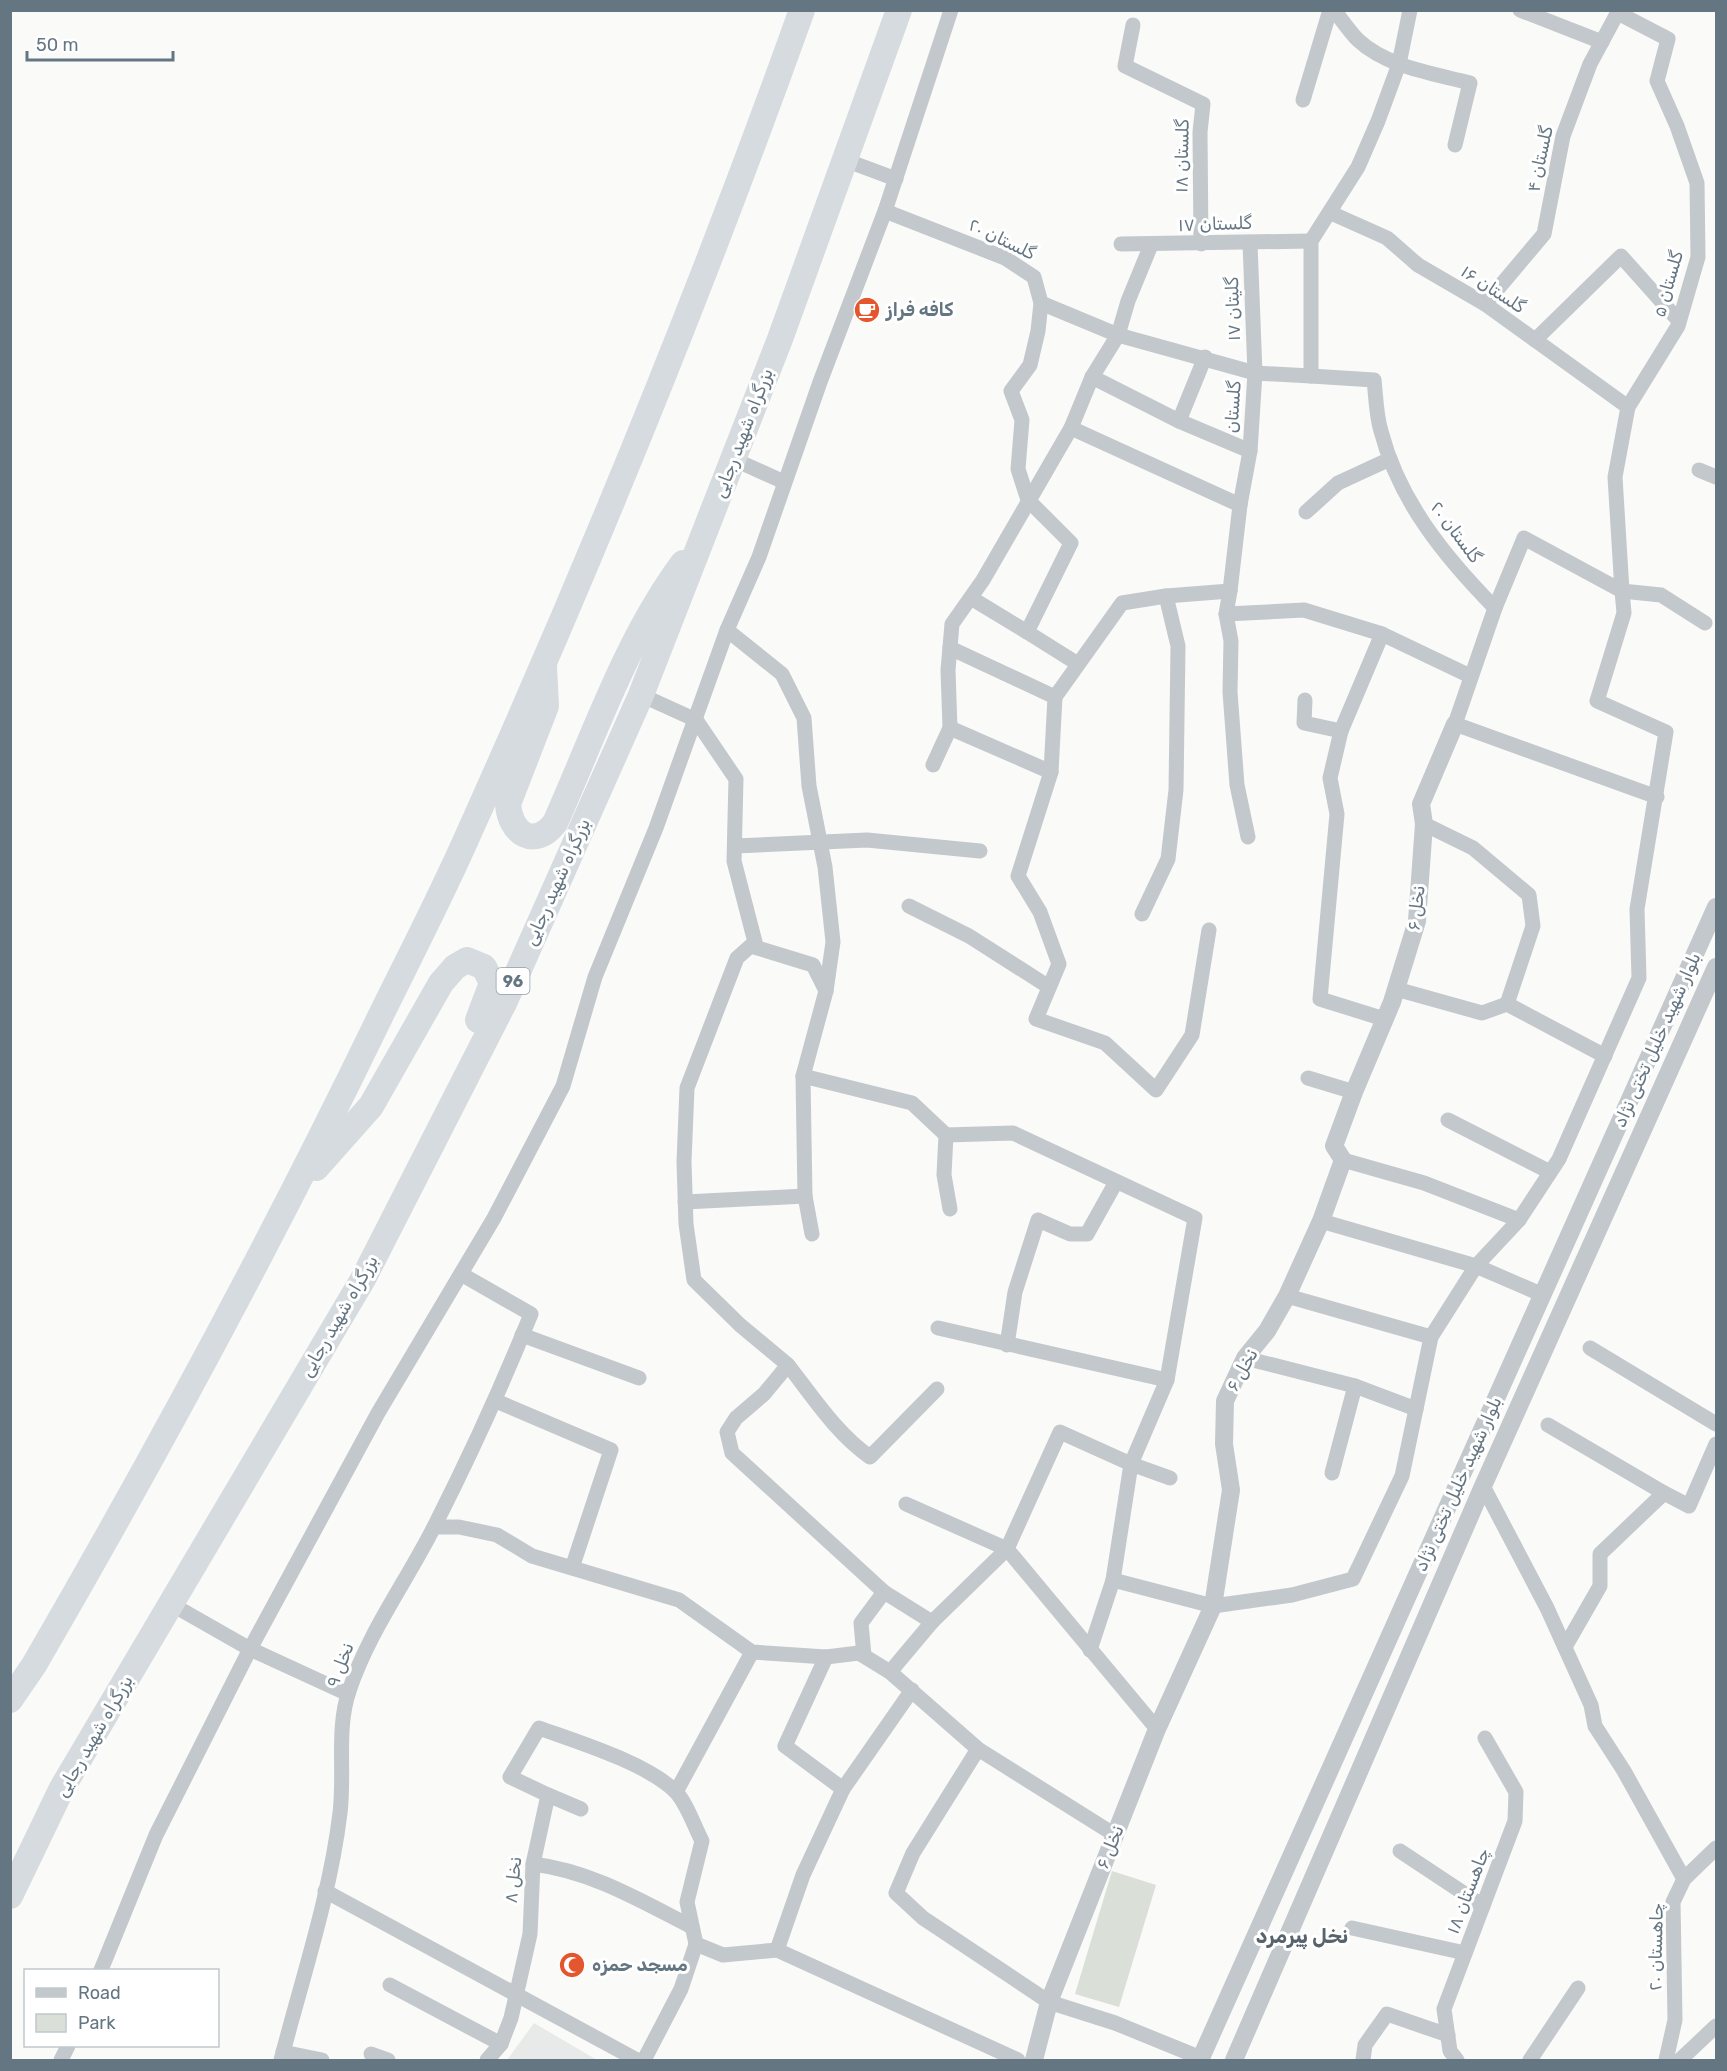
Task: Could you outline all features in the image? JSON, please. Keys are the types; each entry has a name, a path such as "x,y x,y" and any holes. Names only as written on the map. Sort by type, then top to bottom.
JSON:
{"highway":[{"path":"10,1700 55,1628 164,1436 291,1196 462,847 544,661 744,173 802,10"},
{"name":"بزرگراه شهید رجایی","path":"10,1896 62,1788 363,1279 505,1001 641,695 780,339 899,10"},
{"path":"544,661 546,706 508,804 509,818 518,831 532,836 548,832 555,823 658,597 703,535"},
{"path":"291,1196 371,1106 441,983 455,967 467,960 483,968 492,983 465,1048 447,1114"}],"street":[{"path":"102,1969 156,1835 250,1649 378,1413 494,1218 563,1086 595,977 696,720 727,630 759,557 784,482 885,211 951,10"},
{"path":"1332,10 1357,39 1375,53 1399,64 1470,83 1455,145"},
{"path":"1303,100 1332,10"},
{"path":"1311,376 1311,241 1331,213 1358,167 1399,64 1410,10"},
{"path":"1520,10 1602,42"},
{"name":"گلستان ۴","path":"1485,304 1544,234 1563,136 1590,64 1619,12"},
{"name":"گلستان ۵","path":"1619,12 1668,39 1657,81 1677,126 1697,183 1698,257 1679,321 1628,407 1615,477 1624,613 1598,701 1666,732 1657,797"},
{"name":"گلستان ۱۸","path":"1133,25 1125,66 1203,104 1200,132 1200,244"},
{"path":"845,160 896,179"},
{"name":"گلستان ۲۰","path":"885,211 1005,258 1034,277 1041,303"},
{"name":"گلستان ۱۶","path":"1331,213 1387,238 1418,265 1485,304 1628,407"},
{"name":"گلستان ۱۷","path":"1121,244 1151,246 1311,241"},
{"name":"گلیتان ۱۷","path":"1250,243 1255,373"},
{"path":"933,765 950,728 952,624 971,598 1071,428 1092,377 1118,335 1128,301 1151,246"},
{"path":"1535,340 1621,256 1679,321"},
{"path":"1027,632 1071,543 1028,500 1018,469 1022,420 1011,391 1030,365 1041,303 1118,335 1205,357 1255,373"},
{"path":"1179,421 1205,357"},
{"name":"گلستان","path":"1248,837 1237,786 1230,692 1231,641 1226,614 1240,505 1250,451 1255,373 1311,376"},
{"name":"گلستان ۲۰","path":"1311,376 1374,380 1380,429 1390,459 1420,520 1445,554 1495,608"},
{"path":"1092,377 1179,421 1250,451"},
{"path":"1071,428 1240,505"},
{"path":"733,459 784,482"},
{"path":"1306,512 1338,483 1390,459"},
{"path":"1699,470 1716,477"},
{"path":"1113,1580 1213,1606 1292,1594 1353,1579 1402,1476 1431,1337 1476,1266 1519,1220 1559,1159 1639,978 1637,909 1657,797 1455,724 1495,608 1524,538 1622,591 1661,595 1705,623"},
{"path":"1209,930 1192,1035 1156,1090 1105,1043 1036,1019 1059,964 1040,912 1018,876 1051,772 1055,697 1122,603 1166,596 1230,591"},
{"path":"1142,914 1168,859 1176,790 1178,646 1166,596"},
{"path":"971,598 1078,664"},
{"path":"1226,614 1304,610 1382,634 1470,676"},
{"path":"727,630 782,674 804,718 809,786 825,867 833,942 826,991 803,1076 806,1196 812,1234"},
{"path":"1382,634 1341,731 1330,778 1337,814 1320,999 1384,1019"},
{"path":"950,648 1006,672 1055,697"},
{"path":"641,695 696,720 736,779 734,861 755,942 737,958 687,1088 685,1202 694,1280 788,1365 853,1445 870,1456 937,1389"},
{"path":"1305,700 1304,723 1341,731"},
{"name":"نخل ۶","path":"1034,2061 1049,2002 1157,1728 1213,1606 1231,1490 1224,1443 1225,1401 1245,1358 1267,1331 1287,1296 1321,1221 1343,1160 1335,1146 1354,1092 1396,990 1417,921 1424,824 1421,804 1455,724"},
{"path":"950,728 1051,772"},
{"path":"1424,824 1473,848 1529,895 1533,926 1507,1004"},
{"path":"735,846 867,840 980,851"},
{"path":"909,906 969,936 1049,987"},
{"name":"بلوار شهید خلیل تختی نژاد","path":"1200,2059 1716,907"},
{"path":"751,946 813,965 826,991"},
{"name":"بلوار شهید خلیل تختی نژاد","path":"1234,2061 1483,1486 1716,967"},
{"path":"1396,990 1482,1013 1507,1004 1605,1056"},
{"path":"803,1076 912,1103 946,1135 1013,1133 1196,1218 1167,1380 1131,1464 1113,1580 1090,1650"},
{"path":"1308,1078 1354,1092"},
{"path":"1448,1120 1550,1172"},
{"path":"946,1135 944,1175 950,1209"},
{"path":"1343,1160 1424,1183 1519,1220"},
{"path":"1007,1345 1015,1292 1038,1220 1070,1234 1087,1234 1116,1182"},
{"path":"685,1202 806,1196"},
{"path":"1321,1221 1476,1266 1542,1295"},
{"name":"نخل ۹","path":"282,2056 325,1891 341,1812 342,1736 348,1695 359,1662 434,1527 496,1401 531,1314 460,1274"},
{"path":"1287,1296 1431,1337"},
{"path":"938,1328 1167,1380"},
{"path":"522,1335 639,1378"},
{"path":"1590,1348 1716,1424"},
{"path":"1245,1358 1355,1386 1416,1409"},
{"path":"788,1365 764,1394 736,1418 727,1432 732,1453 884,1593 932,1622"},
{"path":"1332,1473 1355,1386"},
{"path":"496,1401 611,1450 572,1568"},
{"path":"1548,1425 1689,1506 1716,1444"},
{"path":"890,1672 932,1622 1007,1549 1060,1432 1131,1464 1170,1478"},
{"path":"1483,1486 1565,1647 1591,1704 1595,1726 1624,1771 1684,1879"},
{"path":"1565,1647 1600,1586 1600,1554 1664,1493"},
{"path":"906,1504 1007,1549 1157,1728"},
{"path":"434,1527 459,1527 497,1535 532,1556 679,1600 752,1652 826,1657 859,1653 890,1672 978,1749 1115,1835"},
{"path":"864,1656 861,1623 884,1593"},
{"path":"171,1604 250,1649 348,1695"},
{"path":"676,1792 752,1652"},
{"path":"826,1657 785,1746 843,1789"},
{"path":"777,1950 803,1875 843,1789 912,1690"},
{"path":"581,1809 510,1777 539,1728 599,1750 652,1775 676,1792 702,1841 687,1902 696,1944 681,1989 644,2061"},
{"name":"چاهستان ۱۸","path":"1457,2061 1450,2051 1444,2008 1515,1821 1516,1792 1485,1738"},
{"path":"978,1749 913,1853 896,1893 923,1918 1049,2002 1114,2024 1200,2059"},
{"name":"نخل ۸","path":"487,2061 501,2044 530,1934 533,1864 548,1795"},
{"name":"چاهستان ۲۰","path":"1666,2061 1675,2020 1673,1902 1684,1879 1716,1848"},
{"path":"1400,1851 1483,1906"},
{"path":"533,1864 563,1868 615,1887 692,1927"},
{"path":"325,1891 637,2061"},
{"path":"1352,1928 1464,1953"},
{"path":"696,1944 723,1955 777,1950 1018,2061"},
{"path":"390,1985 501,2044"},
{"path":"1530,2061 1578,1988"},
{"path":"1363,2061 1365,2045 1388,2014 1448,2035"},
{"path":"1680,2061 1716,2026"},
{"path":"61,2061 68,2047"},
{"path":"371,2054 388,2061"},
{"path":"282,2056 322,2061"}],"shaded area":[{"path":"534,2023 597,2060 507,2060"}],"green space":[{"path":"1112,1871 1156,1885 1119,2007 1075,1994"}],"place":[{"name":"کافه فراز","path":"867,310"},
{"name":"مسجد حمزه","path":"572,1965"}],"district":[{"name":"نخل پیرمرد","path":"1302,1936"}]}
